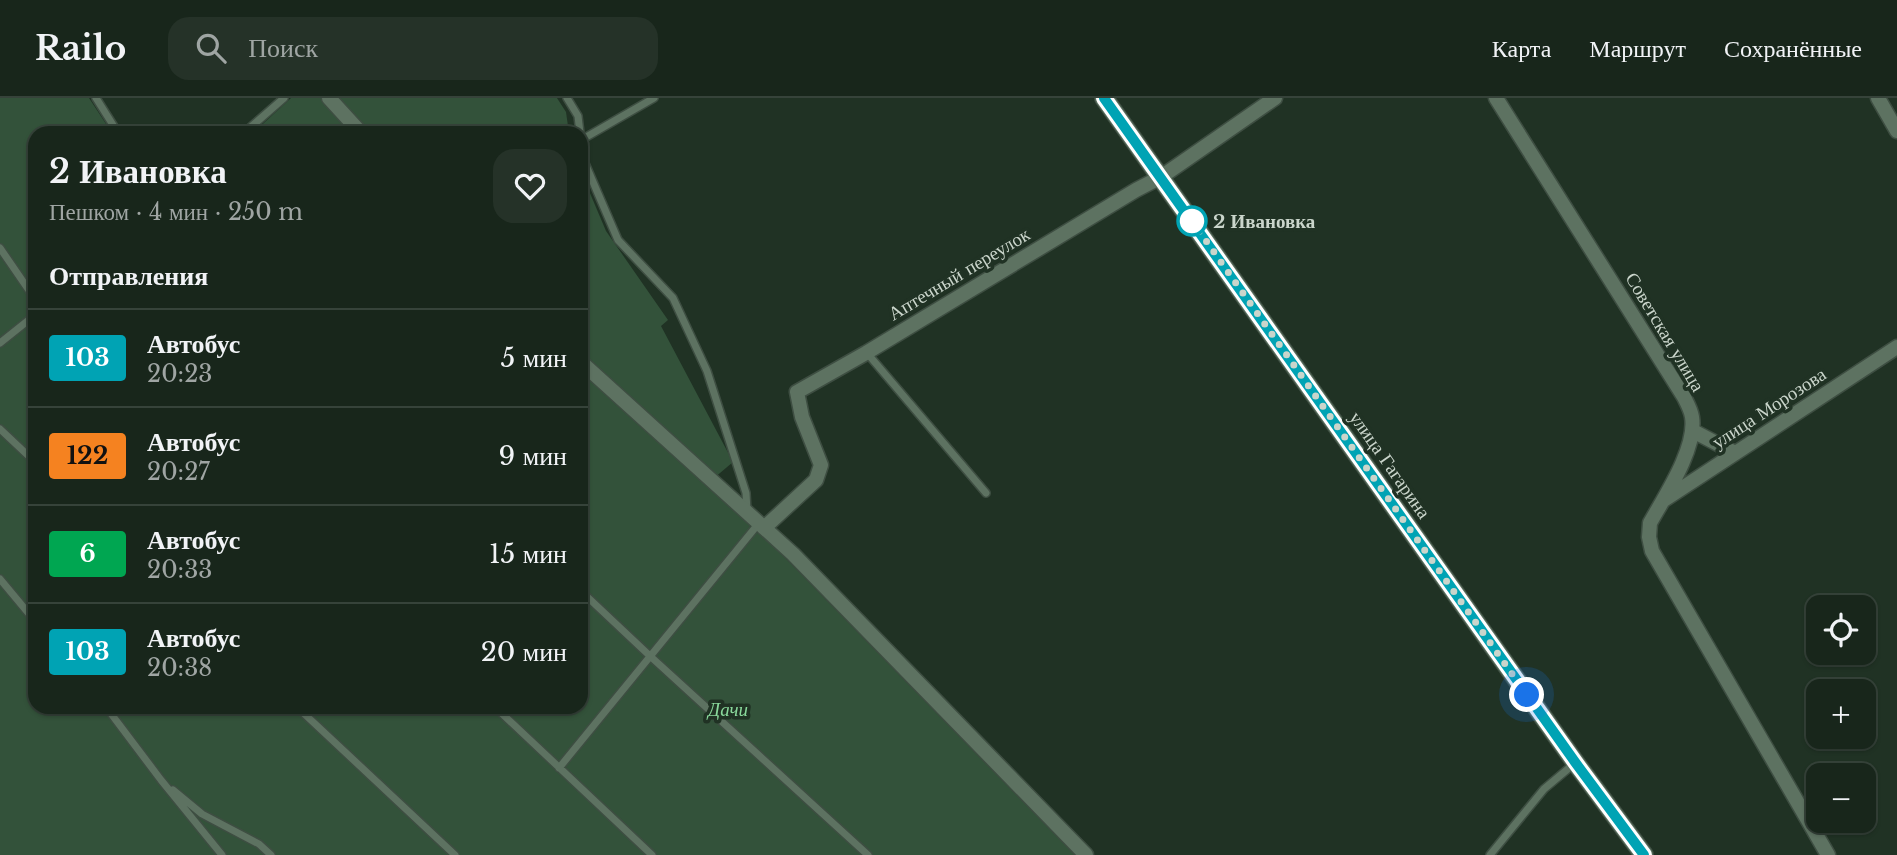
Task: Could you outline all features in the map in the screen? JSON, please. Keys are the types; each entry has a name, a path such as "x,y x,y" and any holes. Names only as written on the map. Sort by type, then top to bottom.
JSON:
{"street":[{"path":"329,98 355,126"},
{"name":"улица Гагарина","path":"1104,98 1575,762 1644,855"},
{"name":"Аптечный переулок","path":"762,526 816,480 821,465 802,417 797,392 1161,177 1275,98"},
{"name":"Советская улица","path":"1496,98 1684,397 1692,416 1693,431"},
{"path":"1878,98 1897,131"},
{"name":"улица Морозова","path":"1662,502 1897,347"},
{"path":"588,368 793,554 1086,855"},
{"path":"1735,453 1693,431 1688,451 1650,523 1652,551 1828,855"}],"lane":[{"path":"96,98 114,126"},
{"path":"252,126 284,98"},
{"path":"568,98 578,116 579,126"},
{"path":"588,136 654,98"},
{"path":"588,170 618,240 673,298 707,371 746,493 747,512"},
{"path":"0,248 28,289"},
{"path":"0,343 28,321"},
{"path":"866,353 986,493"},
{"path":"0,429 28,455"},
{"path":"559,768 650,656 762,526"},
{"path":"0,579 28,613"},
{"path":"588,598 868,855"},
{"path":"111,714 222,855"},
{"path":"305,714 456,855"},
{"path":"502,714 652,855"},
{"path":"1490,855 1544,789 1575,762"},
{"path":"161,780 202,814 259,844 271,855"}],"green space":[{"name":"Дачи","path":"0,98 89,98 107,126 28,126 28,714 588,714 588,189 606,231 668,320 661,326 733,462 707,484 759,531 1075,855 0,855"},
{"path":"291,98 557,98 566,112 568,126 261,126"}],"bus line":[{"name":"103","path":"1104,98 1575,762 1644,855"}],"place":[{"name":"2 Ивановка","path":"1192,221"}],"route":[{"path":"1192,221 1527,695"}]}
